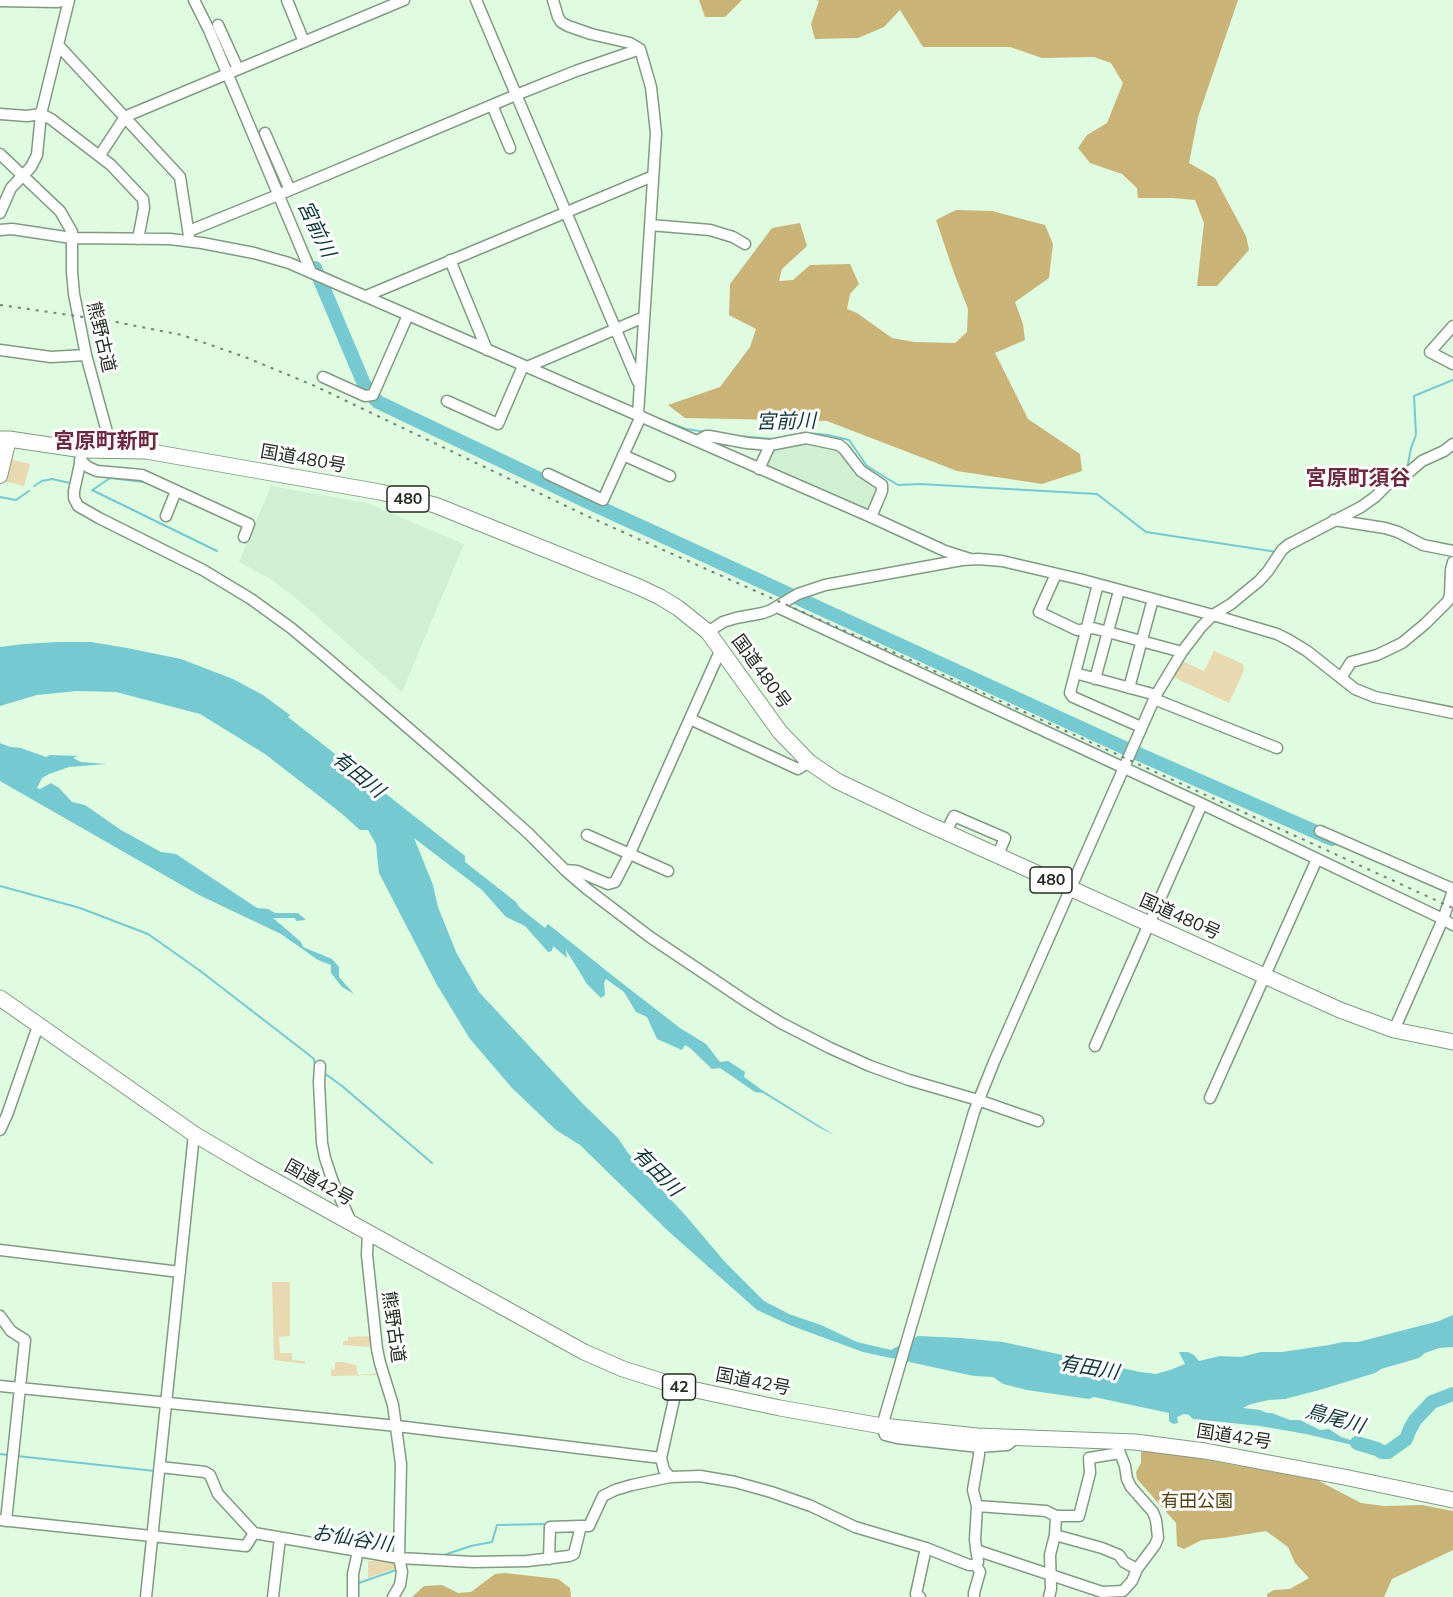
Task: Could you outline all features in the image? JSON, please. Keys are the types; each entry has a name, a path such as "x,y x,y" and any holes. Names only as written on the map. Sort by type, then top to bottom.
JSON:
{"highway":[{"name":"国道480号","path":"5,443 67,448 81,455 146,451 380,492 435,505 650,592 678,608 708,632 780,732 809,762 837,781 1340,1010 1394,1030 1453,1042"},
{"name":"国道42号","path":"0,998 194,1134 584,1352 623,1369 677,1386 780,1408 882,1426 977,1436 1019,1436 1118,1447 1135,1442 1205,1451 1453,1500"}],"main road":[{"path":"0,476 5,443"}],"street":[{"path":"0,213 11,188 31,167 37,155 41,114 68,0 58,2 7,1"},
{"path":"194,0 233,72"},
{"path":"287,0 304,42"},
{"path":"100,155 129,115 404,0"},
{"path":"476,0 639,385"},
{"path":"548,474 603,500 639,416 656,122 649,79 640,48 630,43 568,26 558,17 553,0"},
{"path":"218,26 278,195 311,272"},
{"path":"58,45 180,177 189,236"},
{"path":"189,236 278,195 492,105 640,48"},
{"path":"492,105 510,148"},
{"path":"0,114 27,116 41,114 100,155 143,199 144,208 138,238"},
{"path":"265,133 290,190"},
{"path":"0,154 60,212 72,232 72,238"},
{"path":"366,296 653,176"},
{"path":"650,225 710,230 733,237 745,244"},
{"path":"0,230 12,229 72,238 189,236 288,263 945,551 970,559 1013,563 1098,584 1260,629 1289,640 1307,651 1355,689 1375,697 1453,713"},
{"name":"熊野古道","path":"72,238 72,285 86,355 108,432 108,441"},
{"path":"450,260 487,350"},
{"path":"323,377 365,396 373,395 408,315"},
{"path":"447,401 498,424 525,367 644,317"},
{"path":"1453,326 1430,352 1453,363"},
{"path":"0,350 51,357 86,355"},
{"path":"697,441 709,436 770,445 806,438 841,446 861,471 882,485 881,494 871,517"},
{"path":"67,448 98,445 108,441 146,451"},
{"path":"1019,1436 1007,1445 979,1447 897,1438 885,1435 882,1426 978,1100 1122,770 1155,697 1182,652 1213,615 1231,604 1259,581 1288,545 1360,507 1375,497 1398,474 1408,473 1422,461 1444,451 1453,444"},
{"path":"759,469 770,445"},
{"path":"81,455 93,470 142,475 249,524 244,537"},
{"path":"81,455 74,490 74,498 78,506 203,570 251,599 291,628 509,816 587,889 650,937 730,992 781,1023 870,1066 1038,1121"},
{"path":"623,455 670,476"},
{"path":"166,516 176,491"},
{"path":"1334,520 1385,528 1423,545 1453,551"},
{"path":"708,632 729,620 757,615 777,607 798,594 825,585 970,559"},
{"path":"1341,678 1351,662 1377,655 1402,643 1448,601 1453,562"},
{"path":"1056,574 1039,612 1077,630 1093,628 1182,652"},
{"path":"1098,584 1070,691 1071,696 1141,727"},
{"path":"1095,679 1119,591"},
{"path":"1129,688 1153,599"},
{"path":"777,607 1122,770 1202,804 1448,922"},
{"path":"565,870 577,871 611,884 615,882 721,649"},
{"path":"1075,673 1155,697 1277,748"},
{"path":"690,719 798,769 809,762"},
{"path":"1095,1046 1202,804"},
{"path":"1320,831 1453,890 1448,922 1394,1030"},
{"path":"587,835 668,872"},
{"path":"1210,1098 1317,859"},
{"path":"0,1130 38,1026"},
{"path":"320,1066 324,1150 333,1182 351,1222"},
{"path":"146,1597 194,1134"},
{"name":"熊野古道","path":"368,1232 367,1255 377,1349 393,1405 401,1464 399,1558 402,1572 400,1585 393,1597"},
{"path":"0,1250 180,1272"},
{"path":"0,1316 11,1331 25,1340 3,1520 246,1546 254,1533"},
{"path":"0,1386 397,1426 661,1458"},
{"path":"670,1477 664,1470 661,1458 677,1386"},
{"path":"975,1597 980,1572 976,1564 978,1562 975,1540 977,1506 973,1490 979,1447"},
{"path":"976,1550 1102,1592 1117,1592 1123,1591 1132,1581 1137,1569 1158,1538 1153,1512 1127,1479 1118,1447 1089,1458 1090,1473 1079,1516 1056,1516 1046,1511 977,1506"},
{"path":"160,1467 205,1472 210,1475 218,1494 254,1533 399,1558 509,1562 569,1557 574,1554 581,1526"},
{"path":"549,1558 550,1527 589,1526 600,1501 607,1494 633,1485 670,1477 700,1476 735,1482 811,1506 855,1527 926,1548 969,1565 976,1564"},
{"path":"1049,1597 1050,1555 1055,1535 1056,1516"},
{"path":"1055,1535 1119,1555 1124,1562 1137,1569"},
{"path":"273,1597 280,1538"},
{"path":"920,1597 916,1594 926,1548"},
{"path":"353,1597 353,1574 358,1551"}],"shaded area":[{"path":"799,440 836,446 879,484 871,512 762,468 771,447"},
{"path":"6,458 30,464 24,486 1,480"},
{"path":"271,486 367,503 464,544 402,692 304,605 271,579 239,562"},
{"path":"1214,651 1243,664 1244,670 1229,703 1171,676 1180,660 1204,671"},
{"path":"272,1282 290,1282 290,1336 279,1337 280,1353 292,1353 292,1360 305,1361 305,1364 274,1360"},
{"path":"372,1336 373,1347 343,1345 343,1341 348,1341 348,1337"},
{"path":"335,1362 356,1365 358,1375 379,1373 379,1375 331,1376 331,1370 335,1369"},
{"path":"368,1561 396,1561 399,1567 368,1578"}],"green space":[{"path":"699,0 742,0 725,17 705,17"},
{"path":"816,0 1238,0 1198,117 1189,163 1215,178 1246,236 1249,250 1217,286 1197,286 1204,223 1195,200 1138,198 1137,188 1122,174 1090,163 1078,148 1087,135 1107,123 1123,83 1111,63 1094,57 1042,58 1010,47 923,47 900,10 884,27 858,38 815,39 811,24 819,1"},
{"path":"956,210 992,211 1045,225 1053,244 1049,278 1015,302 1023,324 1025,340 995,353 1028,419 1080,454 1082,471 1042,484 957,471 827,421 685,418 668,405 720,387 750,347 756,329 729,315 730,284 772,228 800,223 807,246 782,269 779,281 793,280 810,265 850,264 859,284 850,294 847,309 857,313 892,338 914,342 955,343 967,332 968,309 936,220"},
{"name":"有田公園","path":"1152,1450 1317,1480 1361,1503 1384,1506 1422,1505 1453,1511 1453,1550 1392,1579 1384,1597 1267,1597 1267,1594 1274,1590 1290,1589 1309,1578 1295,1563 1288,1547 1266,1531 1202,1540 1184,1549 1177,1546 1176,1523 1137,1479 1136,1472 1141,1463 1141,1452"},
{"path":"495,1574 558,1579 570,1588 571,1597 412,1597 424,1586 442,1585 458,1593 471,1592"}],"water":[{"name":"有田川","path":"57,642 91,642 181,659 233,679 263,695 465,856 465,862 545,928 548,924 680,1028 706,1044 720,1062 728,1061 745,1072 744,1077 762,1090 834,1135 763,1093 755,1092 720,1068 712,1069 685,1045 682,1050 657,1039 647,1017 636,1012 624,992 606,979 605,995 601,998 587,984 566,950 567,958 553,946 552,951 548,952 525,926 506,917 482,890 414,838 456,952 479,992 582,1103 618,1138 628,1153 725,1262 764,1301 789,1314 821,1325 857,1342 891,1350 918,1336 961,1338 1003,1342 1156,1374 1185,1364 1179,1352 1188,1352 1199,1361 1220,1356 1241,1357 1261,1352 1282,1352 1343,1342 1358,1342 1439,1321 1453,1315 1453,1347 1439,1348 1419,1358 1323,1389 1285,1399 1251,1404 1243,1408 1272,1413 1290,1420 1300,1420 1320,1430 1329,1429 1341,1437 1354,1441 1365,1440 1376,1447 1369,1449 1260,1426 1193,1419 1184,1414 1177,1417 1178,1423 1173,1424 1169,1421 1169,1413 1094,1397 1089,1399 1027,1390 1003,1384 993,1377 974,1376 863,1352 792,1326 757,1310 667,1230 580,1145 556,1130 512,1088 470,1039 437,985 379,873 376,844 368,830 360,830 265,754 200,714 116,692 77,691 37,695 0,706 0,647"},
{"path":"0,743 46,757 50,755 78,756 73,758 81,762 106,764 69,767 42,778 37,788 40,789 51,783 72,802 85,805 121,830 161,852 176,854 257,908 268,909 275,913 298,913 306,920 273,918 301,942 303,947 332,959 339,967 339,977 354,994 342,987 331,973 331,965 318,960 281,934 199,895 0,781"}],"waterway":[{"name":"宮前川","path":"220,43 228,62"},
{"name":"宮前川","path":"310,256 315,268 341,280"},
{"path":"315,268 364,384 378,402 590,503 1127,749 1332,839"},
{"name":"宮前川","path":"1404,469 1408,464 1416,435 1414,396 1453,380"},
{"name":"宮前川","path":"654,417 686,429 706,432"},
{"name":"宮前川","path":"807,433 849,440 867,466 898,485 920,484 1097,494 1146,532 1277,552"},
{"name":"宮前川","path":"739,436 773,439 801,434"},
{"path":"94,489 110,478 144,482"},
{"path":"34,486 52,479 70,483"},
{"path":"92,490 217,551"},
{"path":"0,497 16,500 29,491"},
{"path":"0,886 80,908 148,934 199,970 304,1051 314,1059 315,1065"},
{"path":"324,1073 432,1163"},
{"name":"鳥尾川","path":"1357,1443 1388,1452 1406,1439 1415,1420 1432,1402 1453,1394"},
{"name":"お仙谷川","path":"0,1454 8,1455"},
{"name":"お仙谷川","path":"17,1456 155,1471"},
{"name":"お仙谷川","path":"441,1556 492,1542 497,1525 547,1524"},
{"name":"お仙谷川","path":"255,1538 267,1540"},
{"path":"356,1584 396,1570"}],"railway":[{"path":"0,305 111,321 182,335 245,357 315,386 587,516 906,658 1453,908"}],"district":[{"name":"宮原町新町","path":"106,442"},
{"name":"宮原町須谷","path":"1358,479"}]}
